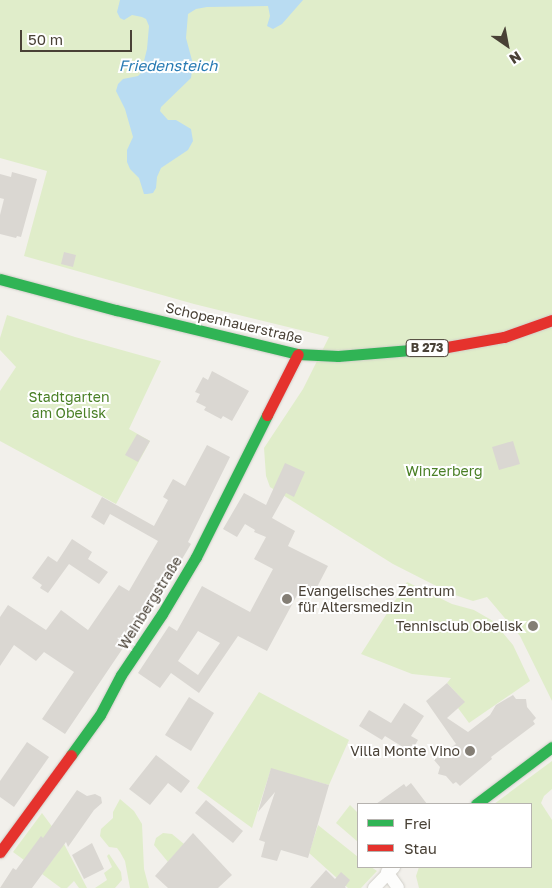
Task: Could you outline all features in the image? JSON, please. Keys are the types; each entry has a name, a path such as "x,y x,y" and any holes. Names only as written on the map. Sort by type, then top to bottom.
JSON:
{"street":[{"name":"Schopenhauerstraße","path":"0,279 116,310 298,354 338,356 458,346 504,337 552,320"},
{"name":"Weinbergstraße","path":"0,852 100,715 122,675 191,566 298,354"},
{"path":"477,803 552,747"},
{"path":"374,888 391,869 398,888"}],"green space":[{"name":"Winzerberg","path":"0,0 552,0 552,701 520,636 487,597 473,601 452,594 393,564 270,487 266,476 264,448 303,389 329,337 194,304 24,256 47,171 0,158"},
{"name":"Stadtgarten am Obelisk","path":"7,315 75,337 161,361 129,429 150,441 116,504 0,441 0,391 16,367 0,350 0,338"},
{"path":"407,582 452,604 474,610 493,621 513,645 530,681 469,723 458,708 463,701 462,699 447,683 451,678 412,674 361,654"},
{"path":"259,692 349,740 329,785 271,769 252,828 197,788"},
{"path":"552,761 552,789 544,796 541,803 552,820 552,888 419,888 416,876 419,868 532,868 532,803 495,803"},
{"path":"120,799 134,811 142,824 144,869 149,888 130,888 125,861 120,852 117,848 109,847 100,836 101,829 113,818 113,812"},
{"path":"350,805 357,812 357,841 336,823"},
{"path":"42,813 62,840 87,888 79,888 74,881 67,888 61,888 42,874 59,851 41,837 24,860 13,852"},
{"path":"318,825 357,856 357,868 372,868 377,871 361,888 348,888 309,853"},
{"path":"163,833 172,834 184,844 168,862 154,845 156,838"},
{"path":"109,854 121,872 122,880 115,888 95,888 107,880 104,873 112,867 107,856"}],"water":[{"name":"Friedensteich","path":"120,0 303,0 282,24 273,29 267,26 270,16 268,6 207,7 196,9 188,14 186,38 193,64 191,78 161,107 160,111 168,120 176,120 191,129 193,141 188,150 161,168 157,177 156,188 153,193 147,194 144,194 139,178 130,169 127,162 127,150 133,137 125,109 116,91 118,84 123,79 138,76 141,73 147,49 149,26 146,19 142,17 132,15 124,20 120,18 117,12"}],"building":[{"path":"12,172 37,179 21,237 17,236 16,238 0,234 0,215 4,199 0,198 0,174 11,177"},
{"path":"64,252 76,255 73,267 61,264"},
{"path":"212,371 249,391 232,421 223,416 221,419 204,410 206,407 196,402 200,394 195,392 203,377 208,380"},
{"path":"137,434 150,441 138,462 125,455"},
{"path":"513,441 520,464 499,470 492,447"},
{"path":"207,445 230,457 188,542 191,544 153,608 125,650 123,648 65,734 42,719 74,672 44,652 36,661 14,645 0,666 0,617 8,605 46,630 61,610 88,630 119,585 129,591 158,541 110,514 104,525 91,517 102,497 154,526 168,500 163,497 173,479 185,486"},
{"path":"285,463 305,472 294,497 286,493 272,518 295,531 288,546 328,566 315,591 303,584 267,651 238,636 199,693 171,673 160,688 138,673 169,626 177,631 202,586 250,612 273,569 254,559 266,537 254,532 255,530 245,524 237,537 223,529 244,493 266,505","holes":["198,631 220,643 198,675 178,661"]},
{"path":"72,539 92,552 88,559 108,572 99,584 69,564 48,593 40,588 42,585 32,578 48,556 57,562"},
{"path":"447,683 465,702 447,718 468,732 490,715 496,705 513,695 516,699 526,699 527,707 536,718 533,721 535,724 491,757 492,759 460,786 456,782 453,784 446,776 438,774 440,767 434,760 456,744 426,701"},
{"path":"189,697 214,713 191,751 165,735"},
{"path":"404,703 424,716 411,736 418,740 411,752 385,736 382,740 359,726 369,710 391,723"},
{"path":"27,742 49,757 14,807 0,797 0,781"},
{"path":"156,755 190,781 181,793 168,783 150,805 129,789"},
{"path":"271,768 329,785 308,858 281,850 277,861 261,857 265,842 259,840 275,792 258,812"},
{"path":"411,783 426,803 377,803 404,784 406,787"},
{"path":"77,790 87,796 95,794 101,797 102,803 94,810 68,847 66,842 32,888 0,888 13,868 16,870 41,836 43,838"},
{"path":"206,800 243,831 233,843 195,813"},
{"path":"193,833 232,875 218,888 168,888 155,876"},
{"path":"92,843 104,869 84,879 72,855"},
{"path":"326,870 335,879 341,872 350,880 346,888 310,888"}],"traffic: fast":[{"path":"0,279 116,310 298,354 338,356 447,347"},
{"path":"71,755 100,715 121,675 162,614 196,557 267,415"},
{"path":"477,803 552,747"}],"traffic: jam":[{"path":"447,347 504,337 552,320"},
{"path":"267,415 298,354"},
{"path":"0,852 71,755"}],"place":[{"name":"Evangelisches Zentrum für Altersmedizin","path":"287,599"},
{"name":"Tennisclub Obelisk","path":"533,626"},
{"name":"Villa Monte Vino","path":"470,751"}]}
